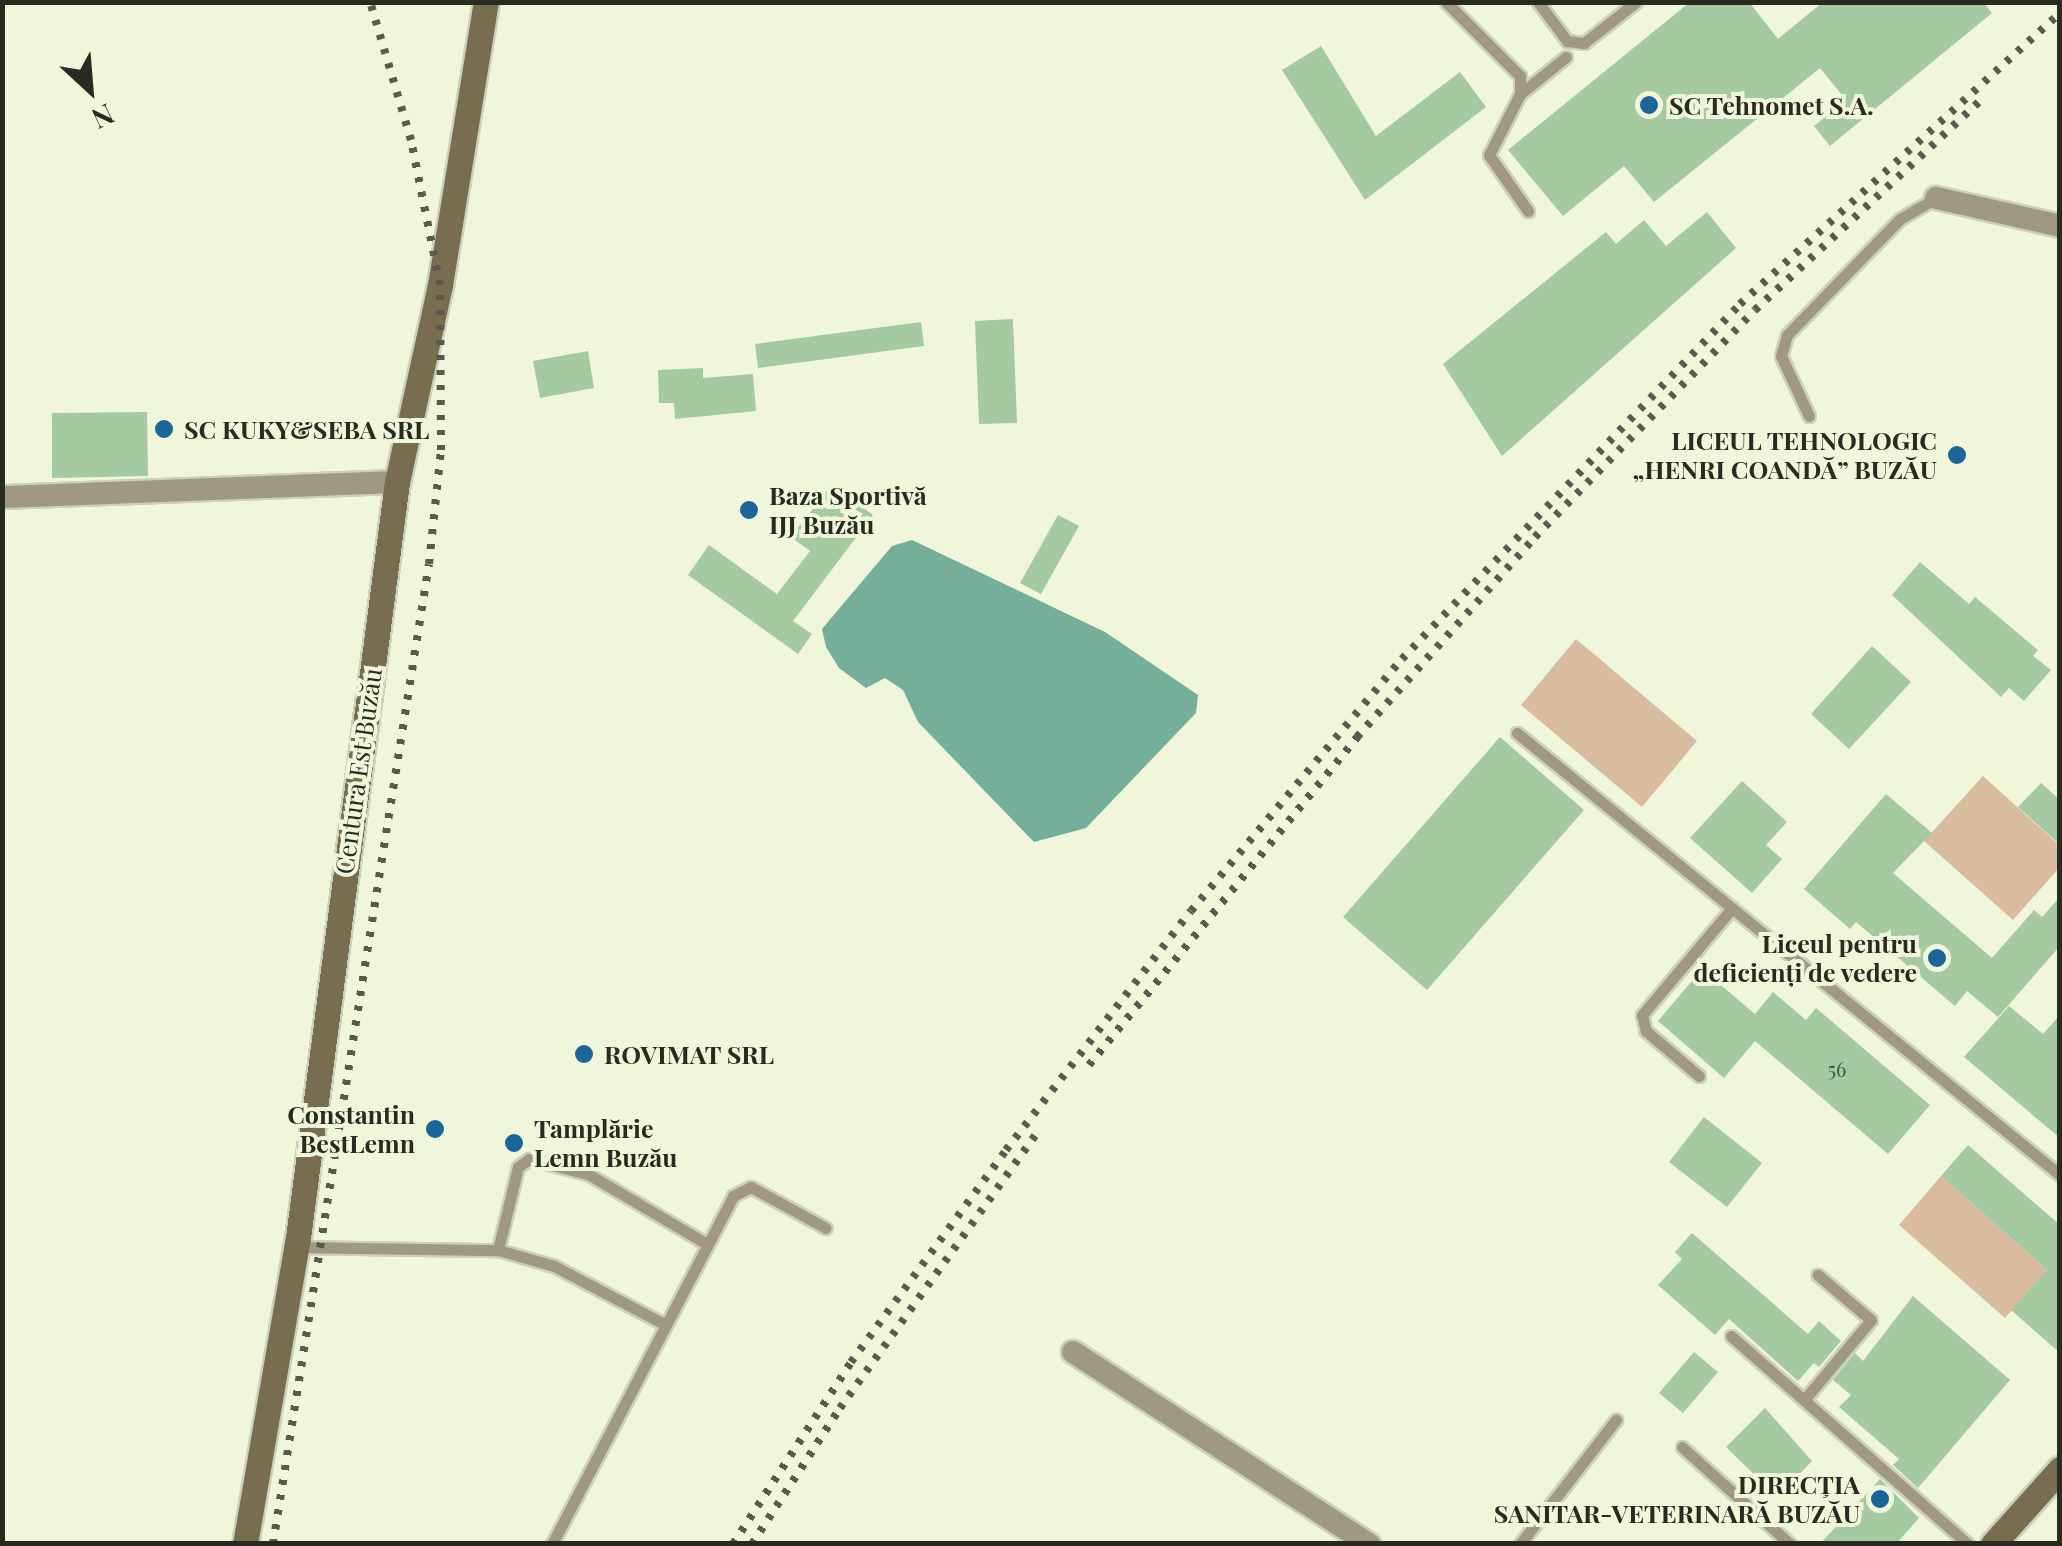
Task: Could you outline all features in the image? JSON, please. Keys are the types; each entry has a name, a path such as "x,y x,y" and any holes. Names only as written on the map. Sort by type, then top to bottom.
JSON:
{"main road":[{"name":"Centura Est Buzău","path":"246,1544 296,1247 397,482 440,285 486,2"},
{"path":"1993,1544 2060,1469"}],"street":[{"path":"1936,198 2060,226"},
{"path":"2,497 397,482"},
{"path":"1072,1352 1368,1544"}],"lane":[{"path":"1446,2 1520,76 1543,76"},
{"path":"1538,2 1568,41 1566,58"},
{"path":"1528,210 1489,156 1520,94 1636,2"},
{"path":"1568,41 1584,43"},
{"path":"1520,76 1520,94"},
{"path":"1809,416 1781,356 1787,335 1900,218 1936,198"},
{"path":"1517,733 2060,1174"},
{"path":"1699,1076 1646,1031 1642,1015 1732,908"},
{"path":"498,1250 518,1166 529,1159 588,1174 707,1244"},
{"path":"552,1544 733,1196 751,1187 826,1228"},
{"path":"296,1247 498,1250 554,1266 664,1324"},
{"path":"1804,1400 1871,1320 1818,1275"},
{"path":"1730,1336 1968,1544"},
{"path":"1520,1544 1616,1420"},
{"path":"1682,1447 1790,1544"}],"shaded area":[{"path":"912,540 1105,632 1198,695 1196,713 1086,828 1034,842 918,722 903,690 885,678 866,688 839,668 826,647 822,629 892,546"},
{"path":"1576,639 1697,741 1642,807 1521,705"},
{"path":"1983,776 2059,845 2059,868 2013,920 1924,841"},
{"path":"1941,1176 2047,1270 2005,1318 1899,1225"}],"building":[{"path":"1690,2 1749,2 1778,39 1823,2 1983,2 1992,13 1830,146 1814,126 1846,100 1820,68 1654,202 1624,166 1563,216 1508,150"},
{"path":"1321,46 1376,136 1460,72 1486,107 1365,200 1282,70"},
{"path":"1707,212 1736,248 1502,456 1443,364 1606,232 1616,244 1644,220 1666,246"},
{"path":"1013,319 1017,423 979,424 975,321"},
{"path":"921,322 924,346 758,368 755,344"},
{"path":"588,351 594,388 540,398 533,361"},
{"path":"703,368 703,378 753,374 756,411 675,419 674,403 659,403 658,370"},
{"path":"147,412 148,476 52,478 52,413"},
{"path":"832,484 873,515 793,621 812,634 798,654 688,575 709,545 777,594 810,551 791,537"},
{"path":"1058,515 1079,526 1041,594 1020,583"},
{"path":"1920,562 1969,604 1975,597 2038,650 2033,656 2051,670 2024,701 2009,688 2001,697 1892,595"},
{"path":"1872,646 1911,682 1849,749 1811,714"},
{"path":"1500,737 1584,810 1427,990 1343,917"},
{"path":"1742,781 1787,822 1766,845 1782,859 1752,893 1690,838"},
{"path":"2041,783 2060,800 2060,845 2018,807"},
{"name":"Liceul pentru deficienți de vedere","path":"1886,794 1932,833 1893,873 1992,958 2034,910 2042,917 2060,897 2060,946 1998,1017 1967,991 1955,1006 1856,922 1850,929 1804,889"},
{"path":"1702,969 1755,1014 1773,992 1806,1020 1816,1008 1930,1105 1888,1154 1755,1041 1724,1078 1658,1021"},
{"path":"2009,1006 2043,1034 2060,1015 2060,1138 1964,1057"},
{"path":"1704,1117 1762,1163 1727,1207 1669,1162"},
{"path":"1968,1145 2060,1225 2060,1353 2011,1310 2047,1270 1941,1176"},
{"path":"1692,1233 1808,1334 1819,1321 1841,1341 1819,1367 1814,1363 1798,1381 1729,1319 1715,1335 1658,1285 1682,1259 1675,1252"},
{"path":"1913,1296 2010,1380 1918,1488 1893,1465 1899,1459 1839,1407 1851,1395 1833,1380 1855,1353 1863,1361"},
{"path":"1694,1352 1718,1372 1683,1413 1659,1393"},
{"path":"1765,1408 1812,1461 1786,1488 1776,1478 1767,1487 1726,1447"},
{"name":"DIRECŢIA SANITAR-VETERINARĂ BUZĂU","path":"1880,1479 1919,1518 1896,1544 1820,1544"}],"railway":[{"path":"273,1544 429,564 441,450 440,285 411,140 370,2"},
{"path":"733,1544 851,1362 1006,1150 1191,911 1402,659 1740,304 2060,13"},
{"path":"1089,1065 1357,737 1535,537 1755,310 1983,98"},
{"path":"752,1544 840,1408 1040,1129"}],"place":[{"name":"SC Tehnomet S.A.","path":"1649,105"},
{"name":"SC KUKY&SEBA SRL","path":"164,429"},
{"name":"LICEUL TEHNOLOGIC „HENRI COANDĂ” BUZĂU","path":"1957,455"},
{"name":"Baza Sportivă IJJ Buzău","path":"749,510"},
{"name":"Liceul pentru deficienți de vedere","path":"1937,958"},
{"name":"ROVIMAT SRL","path":"584,1054"},
{"name":"Constantin BestLemn","path":"435,1129"},
{"name":"Tamplărie Lemn Buzău","path":"514,1143"},
{"name":"DIRECŢIA SANITAR-VETERINARĂ BUZĂU","path":"1880,1499"}]}
